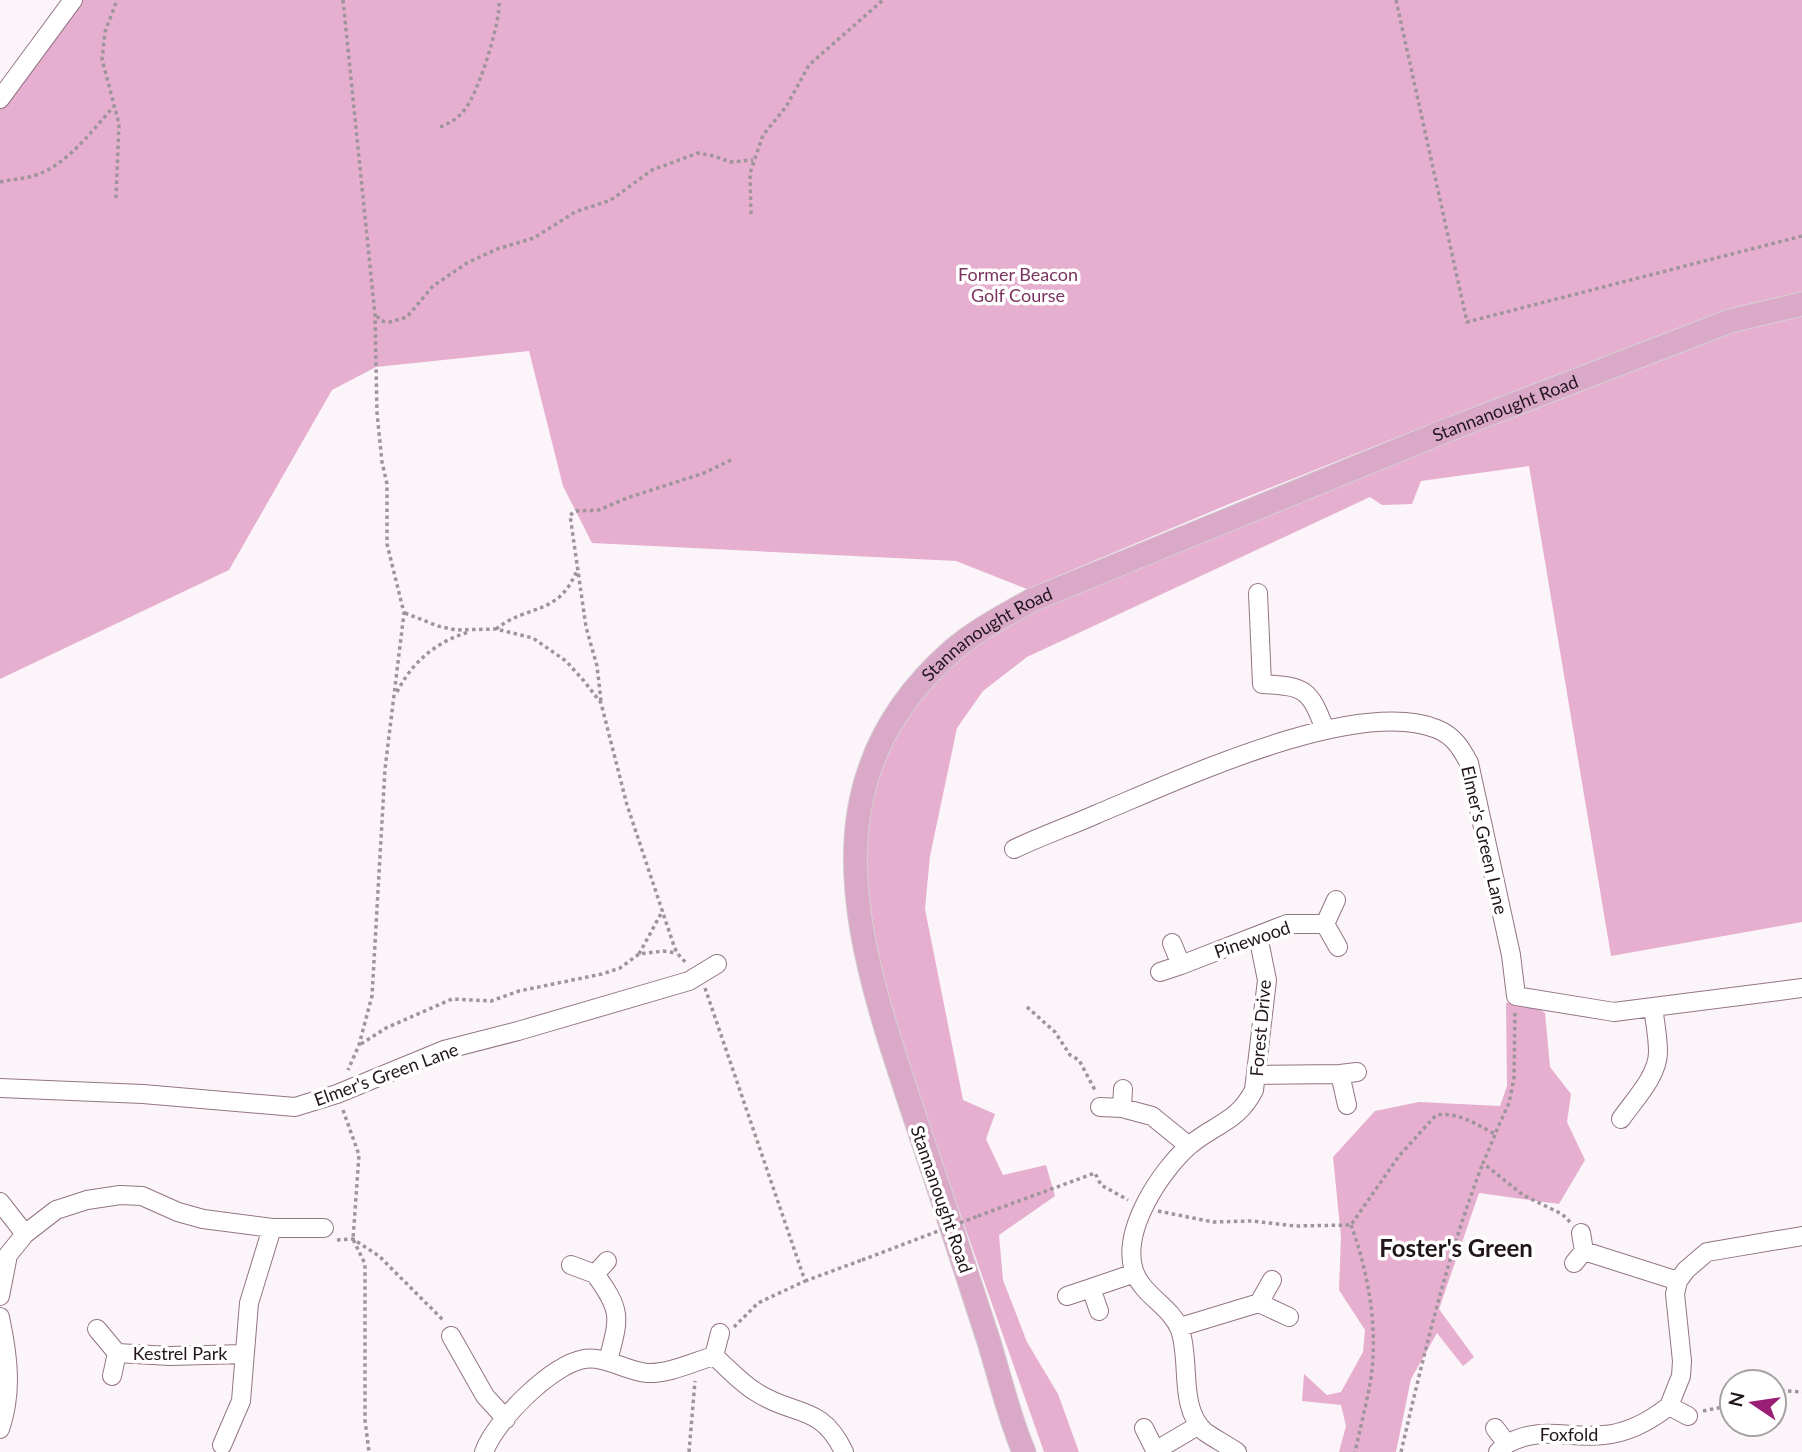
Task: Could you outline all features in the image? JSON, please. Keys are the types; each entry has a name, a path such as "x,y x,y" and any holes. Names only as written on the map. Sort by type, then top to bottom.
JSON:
{"main road":[{"name":"Stannanought Road","path":"1021,1448 974,1293 870,977 859,922 855,866 856,830 862,792 875,752 894,717 920,683 953,650 987,625 1032,600 1458,426 1730,321 1802,303"}],"street":[{"path":"0,99 73,0"},
{"path":"1258,593 1262,684 1293,685 1307,694 1316,705 1325,730"},
{"name":"Elmer's Green Lane","path":"1014,849 1148,792 1276,743 1325,730 1400,722 1437,729 1458,743 1469,763 1511,955 1515,993"},
{"path":"1336,900 1325,924 1338,947"},
{"name":"Pinewood","path":"1160,972 1287,924 1325,924"},
{"name":"Forest Drive","path":"1135,1273 1131,1254 1133,1235 1144,1208 1160,1181 1189,1146 1238,1114 1254,1090 1266,980 1258,936"},
{"path":"1172,943 1181,965"},
{"name":"Elmer's Green Lane","path":"0,1088 143,1094 295,1107 337,1094 444,1050 689,981 717,964"},
{"path":"1515,993 1516,996 1614,1012 1802,988"},
{"path":"1621,1119 1646,1084 1657,1062 1653,1007"},
{"path":"1257,1075 1349,1072 1347,1105"},
{"path":"1122,1108 1123,1089"},
{"path":"1100,1107 1122,1108 1152,1116 1189,1146"},
{"path":"0,1296 8,1255 25,1234 56,1210 87,1200 120,1195 142,1196 202,1219 272,1228 324,1228"},
{"path":"0,1202 25,1234"},
{"name":"Kestrel Park","path":"222,1445 241,1401 249,1303 272,1228"},
{"path":"1581,1233 1579,1257 1678,1281"},
{"path":"1688,1416 1669,1406 1681,1376 1682,1361 1675,1307 1678,1281 1686,1270 1707,1252 1802,1236"},
{"path":"571,1265 601,1267 618,1317 608,1361"},
{"path":"1067,1296 1135,1273 1146,1290 1180,1327 1186,1353 1190,1407 1199,1424 1206,1432 1237,1452"},
{"path":"1259,1303 1272,1280"},
{"path":"1091,1288 1099,1311"},
{"path":"1180,1327 1259,1303 1289,1317"},
{"path":"0,1317 8,1364 9,1390 0,1429"},
{"name":"Kestrel Park","path":"97,1329 117,1353 170,1356 244,1354"},
{"path":"484,1452 487,1443 506,1419 529,1395 561,1370 584,1359 608,1361 635,1371 653,1373 706,1359 720,1333"},
{"path":"451,1336 485,1396 506,1419"},
{"name":"Kestrel Park","path":"112,1376 117,1353"},
{"path":"706,1359 755,1392 822,1420 832,1429 844,1452"},
{"name":"Foxfold","path":"1495,1428 1502,1448 1520,1437 1536,1433 1590,1436 1619,1432 1645,1422 1669,1406"},
{"path":"1144,1428 1156,1451 1199,1424"}],"path":[{"path":"116,198 119,124 102,59 105,32 117,0"},
{"path":"343,0 375,315 377,413 387,484 387,544 404,613 386,769 372,996 359,1045 337,1094 359,1155 354,1239 365,1264 365,1420 369,1452"},
{"path":"440,127 460,116 470,101 497,26 499,0"},
{"path":"751,214 749,180 753,160 763,135 786,107 808,65 883,0"},
{"path":"1396,0 1467,322 1802,236"},
{"path":"0,182 28,177 52,168 74,149 114,106"},
{"path":"375,315 385,322 403,319 433,286 467,263 497,249 534,238 575,212 611,200 652,170 698,153 735,163 753,160"},
{"path":"733,459 704,473 599,510 576,511 570,515 586,627 597,666 601,703 627,805 677,953 701,974 805,1281"},
{"path":"496,629 507,620 548,606 558,599 567,589 578,568"},
{"path":"404,613 456,630 496,629 533,638 550,648 584,681 601,703"},
{"path":"394,697 421,658 446,640 475,630"},
{"path":"359,1045 386,1028 429,1011 443,1002 458,998 491,1001 519,990 578,981 620,968 639,954 663,910"},
{"path":"639,954 663,951 677,953"},
{"path":"1401,1452 1434,1316 1470,1198 1509,1104 1514,1078 1515,993"},
{"path":"1027,1007 1055,1032 1070,1055 1079,1060 1099,1098 1100,1107"},
{"path":"1351,1225 1399,1156 1436,1115 1462,1116 1495,1135"},
{"path":"1483,1163 1523,1195 1562,1214 1581,1233"},
{"path":"720,1333 731,1330 758,1303 805,1281 1095,1173 1101,1185 1144,1208 1213,1222 1252,1221 1295,1227 1351,1225"},
{"path":"1351,1225 1360,1248 1371,1308 1374,1343 1370,1382 1355,1452"},
{"path":"354,1239 379,1256 424,1300 442,1318 451,1336"},
{"path":"689,1452 706,1359"},
{"path":"1688,1416 1718,1408"}],"green space":[{"name":"Former Beacon Golf Course","path":"73,0 1802,0 1802,922 1611,956 1529,466 1421,481 1412,504 1382,505 1370,497 1027,657 983,691 957,728 930,856 925,909 963,1100 995,1114 986,1139 1003,1175 1046,1165 1055,1196 999,1235 1003,1280 1027,1342 1058,1394 1079,1452 1044,1452 926,1116 875,959 863,885 864,828 875,778 918,689 1005,620 1721,325 1486,402 1234,502 1027,589 956,561 592,543 563,486 529,351 376,367 332,390 229,570 0,679 0,99"},
{"path":"1528,1000 1545,1013 1550,1067 1571,1094 1567,1122 1585,1160 1559,1204 1479,1193 1439,1309 1474,1357 1463,1366 1437,1333 1411,1379 1396,1452 1339,1452 1346,1426 1341,1405 1302,1401 1304,1374 1327,1395 1341,1392 1363,1352 1365,1330 1339,1290 1341,1237 1333,1157 1375,1111 1419,1102 1500,1106 1507,1086 1506,1003"}],"district":[{"name":"Foster's Green","path":"1456,1247"}]}
